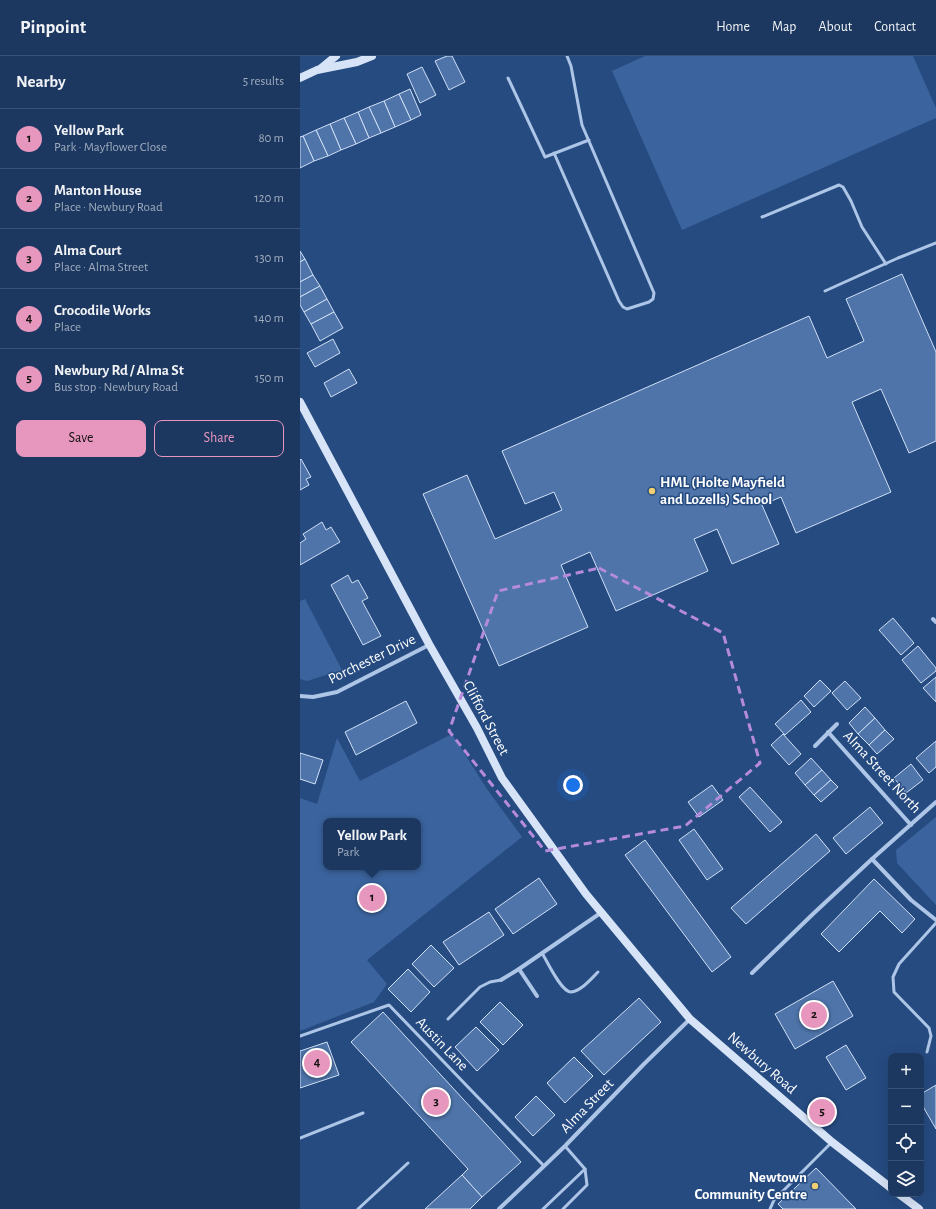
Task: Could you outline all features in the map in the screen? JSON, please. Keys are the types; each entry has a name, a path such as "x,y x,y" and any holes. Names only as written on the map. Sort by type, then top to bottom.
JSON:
{"main road":[{"path":"318,70 336,56"},
{"path":"300,78 318,70 357,62 372,56"},
{"name":"Clifford Street","path":"300,402 429,644 477,728 502,778 586,894 690,1019"},
{"name":"Newbury Road","path":"690,1019 832,1142 888,1186"},
{"path":"903,1197 919,1209"}],"street":[{"name":"Porchester Drive","path":"300,696 313,697 337,692 429,644"},
{"name":"Alma Street North","path":"815,746 837,724"},
{"name":"Alma Street North","path":"828,732 911,825 936,802"},
{"path":"752,973 872,859 911,825"},
{"path":"872,859 911,900 936,920"},
{"path":"501,980 602,912"},
{"path":"519,969 537,996"},
{"name":"Alma Street","path":"499,1209 565,1146 690,1019"}],"lane":[{"path":"554,154 619,301 623,307 627,309 649,302 653,299 654,293 582,125 571,66 567,56"},
{"path":"508,78 545,157 589,140"},
{"path":"762,217 839,185 843,187 851,201 862,228 886,264"},
{"path":"825,291 936,243"},
{"path":"927,1052 930,1036 929,1028 894,992 894,977 899,964 936,924"},
{"path":"542,953 561,986 566,991 571,992 577,990 598,972"},
{"path":"448,1019 480,987 490,982 501,980"},
{"name":"Austin Lane","path":"300,1036 389,1005 544,1166"},
{"path":"300,1138 363,1113"},
{"path":"770,1209 774,1200 832,1142"},
{"path":"562,1209 587,1185 585,1169 565,1146"},
{"path":"358,1209 408,1162"},
{"path":"543,1209 585,1169"}],"highlighted area":[{"path":"599,568 723,633 760,763 685,826 545,851 449,731 498,591"}],"shaded area":[{"path":"645,56 913,56 936,108 936,118 682,230 612,71"},
{"path":"305,599 342,670 307,681 300,679 300,601"},
{"path":"452,734 487,789 522,837 367,960 387,984 374,1002 300,1031 300,798 317,804 337,738 360,781"},
{"path":"936,817 936,905 897,863 896,850"}],"building":[{"path":"447,56 452,56 465,82 449,90 435,61"},
{"path":"422,67 436,95 420,103 407,74"},
{"path":"410,89 421,115 411,120 399,94"},
{"path":"399,94 411,120 395,127 384,101"},
{"path":"384,101 395,127 381,133 369,107"},
{"path":"369,107 381,133 369,138 358,112"},
{"path":"358,112 369,138 356,144 344,118"},
{"path":"344,118 356,144 341,150 330,124"},
{"path":"330,124 341,150 328,156 316,130"},
{"path":"316,130 328,156 314,161 303,136"},
{"path":"303,136 314,161 300,168 300,137"},
{"path":"300,251 305,259 300,262"},
{"path":"305,259 313,275 300,282 300,262"},
{"path":"902,274 936,352 936,441 909,453 881,389 852,402 891,492 796,533 781,497 762,505 779,544 732,564 717,529 694,539 708,571 616,611 590,552 561,565 588,627 499,666 423,494 467,475 495,539 562,510 554,492 525,504 502,451 809,316 827,358 864,341 846,299"},
{"path":"313,275 320,286 300,297 300,282"},
{"path":"320,286 327,299 304,312 300,305 300,297"},
{"path":"327,299 334,312 311,324 304,312"},
{"path":"334,312 343,328 320,341 311,324"},
{"path":"333,339 340,353 315,367 307,353"},
{"path":"349,369 357,383 331,397 324,383"},
{"path":"301,459 311,477 306,479 309,485 300,490 300,460"},
{"path":"322,522 326,530 331,527 340,542 300,565 300,543 306,539 303,534"},
{"path":"348,575 352,583 358,580 368,598 362,601 381,636 363,645 331,585"},
{"path":"893,618 914,643 901,655 879,630"},
{"path":"918,646 936,668 936,671 921,683 902,660"},
{"path":"936,677 936,702 923,688"},
{"path":"820,680 831,691 814,707 804,696"},
{"path":"845,681 861,698 847,710 832,693"},
{"path":"801,700 811,712 785,735 775,724"},
{"path":"406,701 417,723 356,755 345,732"},
{"path":"865,707 875,718 858,734 849,723"},
{"path":"875,718 885,730 869,745 858,734"},
{"path":"885,730 894,739 877,754 869,745"},
{"path":"783,734 801,754 789,765 771,745"},
{"path":"936,741 936,767 929,773 916,758"},
{"path":"300,753 323,760 315,784 300,779"},
{"path":"811,758 822,770 805,785 795,773"},
{"path":"911,764 923,780 906,793 894,778"},
{"path":"822,770 831,780 814,795 805,785"},
{"path":"831,780 838,787 821,802 814,795"},
{"path":"712,785 723,800 699,817 688,802"},
{"path":"750,787 782,822 770,832 739,797"},
{"path":"870,807 883,823 846,854 833,838"},
{"path":"694,829 723,869 707,880 679,840"},
{"path":"816,834 830,851 746,924 731,908"},
{"path":"645,840 731,957 712,972 625,855"},
{"path":"539,878 557,904 513,934 495,909"},
{"path":"874,879 915,919 902,933 880,911 839,952 821,934"},
{"path":"489,912 504,935 459,965 443,942"},
{"path":"431,945 454,968 434,987 412,964"},
{"path":"408,969 430,992 411,1012 388,989"},
{"path":"833,981 853,1016 795,1049 775,1014"},
{"path":"639,998 661,1022 604,1075 581,1051"},
{"path":"500,1002 523,1025 503,1045 480,1022"},
{"path":"383,1012 521,1162 482,1197 462,1175 468,1169 351,1042"},
{"path":"476,1027 499,1050 477,1071 455,1047"},
{"path":"327,1042 339,1075 300,1088 300,1051"},
{"path":"846,1045 866,1078 846,1090 826,1057"},
{"path":"574,1057 593,1076 565,1103 547,1083"},
{"path":"936,1085 936,1129 924,1108 924,1092"},
{"path":"536,1096 555,1115 533,1136 515,1117"},
{"name":"Newtown Community Centre","path":"816,1168 856,1209 783,1209 778,1204"},
{"path":"462,1175 482,1197 470,1209 425,1209"}],"place":[{"name":"HML (Holte Mayfield and Lozells) School","path":"652,491"},
{"name":"Yellow Park","path":"372,898"},
{"name":"Manton House","path":"814,1015"},
{"name":"Crocodile Works","path":"317,1063"},
{"name":"Alma Court","path":"436,1102"},
{"name":"Newbury Rd / Alma St","path":"822,1112"},
{"name":"Newtown Community Centre","path":"815,1186"}]}
